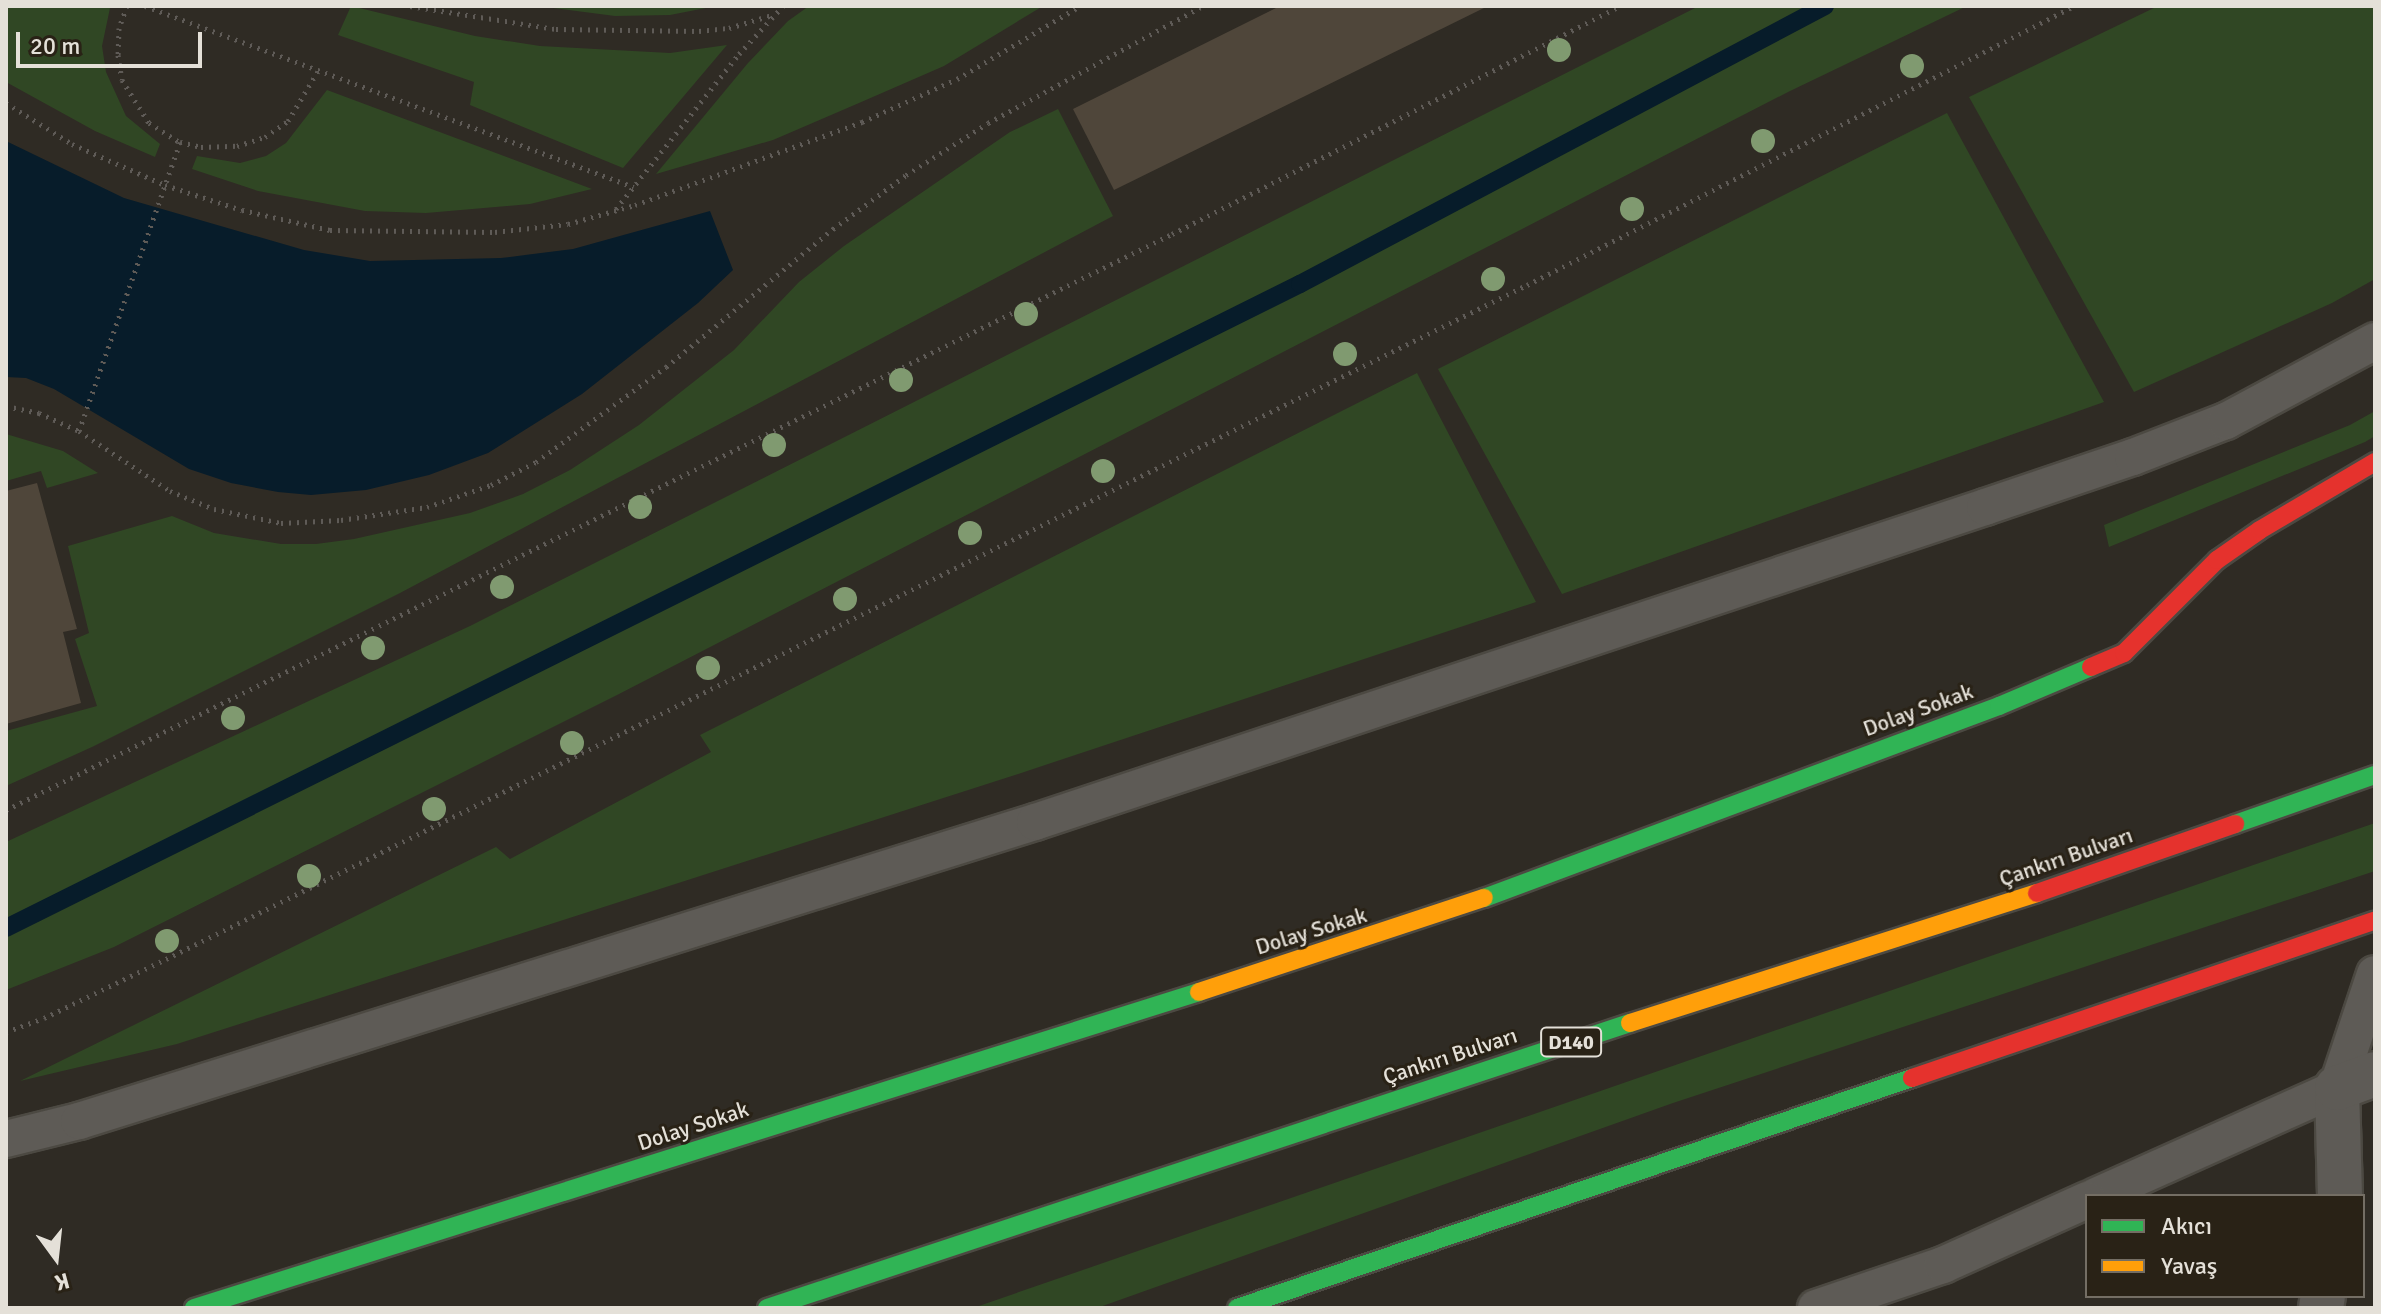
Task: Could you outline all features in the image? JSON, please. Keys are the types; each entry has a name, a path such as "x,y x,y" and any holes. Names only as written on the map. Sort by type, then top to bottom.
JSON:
{"main road":[{"name":"Dolay Sokak","path":"194,1308 1424,921 1999,706 2124,653 2217,560 2260,530 2375,462"},
{"name":"Çankırı Bulvarı","path":"767,1308 1388,1100 2034,894 2375,775"},
{"path":"1237,1308 2375,920"}],"street":[{"path":"2340,1194 2356,1081"}],"lane":[{"path":"6,1139 79,1121 1020,826 1985,507 2133,457 2226,421 2375,341"},
{"path":"2101,1194 2356,1081 2375,974"},
{"path":"1816,1308 1943,1265 2085,1201"}],"path":[{"path":"127,6 119,28 118,55 122,80 149,123 180,142 201,147 237,146 265,137 288,121 318,71"},
{"path":"145,6 634,187"},
{"path":"410,6 556,29 699,31 729,28 772,15"},
{"path":"615,210 772,15 783,6"},
{"path":"6,103 72,144 165,185 242,210 330,230 495,232 568,224 615,210 862,122 957,79 1080,6"},
{"path":"6,406 39,413 79,431 170,491 214,509 281,523 341,520 427,507 491,485 536,462 666,367 821,238 906,175 988,123 1203,6"},
{"path":"6,810 1172,234 1620,6"},
{"path":"6,1032 44,1018 166,959 1499,299 2074,6"},
{"path":"79,431 180,142"}],"green space":[{"path":"6,6 110,8 102,46 106,72 126,116 160,144 155,157 95,131 6,82"},
{"path":"351,6 475,36 540,46 670,53 727,45 623,168 470,105 474,82 338,35"},
{"path":"538,6 716,6 670,15 615,16"},
{"path":"809,6 1043,6 944,66 859,103 773,140 656,174 748,63 788,21"},
{"path":"1699,6 1967,6 1788,92 619,694 114,947 6,990 6,842 470,626"},
{"path":"2158,6 2375,6 2375,279 2332,303 2134,392 1969,97"},
{"path":"327,90 592,189 530,204 426,213 365,211 258,191 192,169 197,156 240,163 266,156 286,143"},
{"path":"1058,109 1113,216 400,593 92,747 6,786 6,731 97,706 75,639 89,633 68,546 172,516 214,533 281,544 316,544 354,539 470,513 523,494 570,470 639,425 734,350 799,282 844,246 1010,132"},
{"path":"1947,113 2104,402 1562,594 1438,369"},
{"path":"1417,373 1536,602 1015,775 177,1044 20,1081 496,847 510,859 711,752 700,735"},
{"path":"2375,411 2375,436 2365,442 2109,547 2104,525 2350,425"},
{"path":"6,434 63,451 98,473 47,488 41,471 6,481"},
{"path":"2375,823 2375,871 1673,1103 1097,1308 973,1308"}],"water":[{"path":"6,141 124,198 304,250 370,261 501,258 573,249 710,211 733,270 698,303 582,394 488,453 429,475 366,490 311,495 278,492 231,483 189,469 54,389 26,378 6,377"}],"building":[{"path":"1280,6 1488,6 1114,190 1073,109"},
{"path":"37,483 77,629 63,632 81,703 6,724 6,491"}],"waterway":[{"path":"6,928 1300,284 1825,6"}],"traffic: fast":[{"path":"1484,898 1999,706 2091,667"},
{"path":"2235,824 2375,775"},
{"path":"194,1308 1199,992"},
{"path":"767,1308 1630,1023"},
{"path":"1237,1308 1912,1078"}],"traffic: slow":[{"path":"1630,1023 2037,893"},
{"path":"1199,992 1484,898"}],"traffic: jam":[{"path":"2091,667 2124,653 2217,560 2260,530 2375,462"},
{"path":"2037,893 2235,824"},
{"path":"1912,1078 2375,920"}]}
